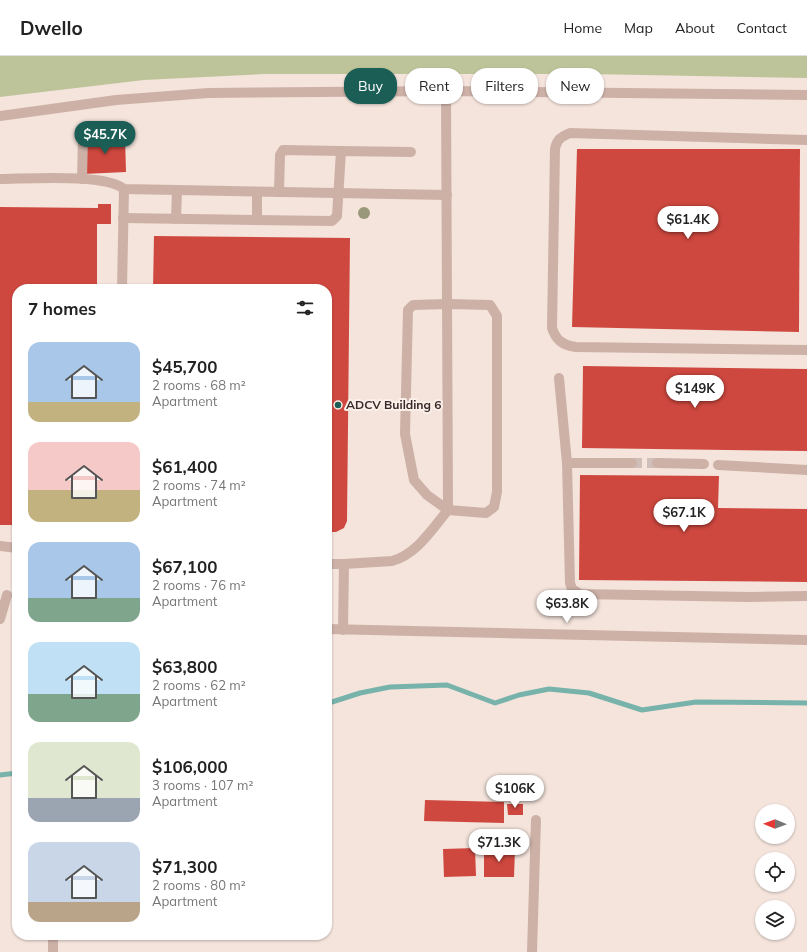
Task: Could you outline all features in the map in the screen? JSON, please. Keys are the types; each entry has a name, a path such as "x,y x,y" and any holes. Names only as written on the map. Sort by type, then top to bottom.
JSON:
{"street":[{"path":"0,116 116,100 208,93 405,91"},
{"path":"463,91 807,94"},
{"path":"332,564 392,561 400,559 421,543 448,510 446,104"},
{"path":"807,140 570,133 561,137 557,141 555,149 552,328 555,338 567,346 576,347 807,350"},
{"path":"82,179 83,136"},
{"path":"279,192 280,155 283,150 411,152"},
{"path":"123,218 332,221 337,216 341,151"},
{"path":"0,179 82,179 109,182 120,185 124,189 447,195"},
{"path":"122,284 124,189"},
{"path":"176,219 177,190"},
{"path":"257,192 257,220"},
{"path":"448,304 490,305 496,313 497,484 496,503 491,511 486,512 448,510 427,495 414,480 407,454 405,434 408,310 413,305 448,304"},
{"path":"559,378 567,463 570,583 576,592 580,594 750,597 807,596"},
{"path":"567,463 632,462"},
{"path":"657,463 704,464"},
{"path":"718,464 807,470"},
{"path":"0,546 12,547"},
{"path":"342,630 344,564"},
{"path":"0,619 3,594"},
{"path":"332,629 807,640"},
{"path":"532,952 536,820"},
{"path":"53,940 53,952"}],"green space":[{"path":"0,56 807,56 807,78 604,74 604,68 546,68 546,74 538,74 538,68 471,68 471,74 463,74 463,68 405,68 405,74 397,74 397,68 344,68 344,74 264,74 144,80 0,97"}],"building":[{"path":"86,137 125,137 126,172 83,174"},
{"path":"577,149 800,149 799,332 572,327"},
{"path":"98,204 111,204 111,224 97,224 97,284 12,284 12,525 0,525 0,207 98,208"},
{"name":"ADCV Building 6","path":"154,236 350,238 347,521 344,528 336,532 332,532 332,284 153,284"},
{"path":"583,366 807,369 807,451 582,448"},
{"path":"580,475 719,476 718,508 807,509 807,582 579,580"},
{"path":"425,800 504,802 504,823 424,821"},
{"path":"507,804 523,804 523,815 508,815"},
{"path":"475,848 476,876 444,877 443,849"},
{"path":"484,848 515,849 514,877 484,877"}],"waterway":[{"path":"332,702 360,693 390,687 447,685 495,703 519,695 549,689 589,693 642,710 696,702 807,703"},
{"path":"0,775 12,774"}],"tunnel":[{"path":"632,463 657,463"}],"place":[{"name":"ADCV Building 6","path":"338,405"}]}
